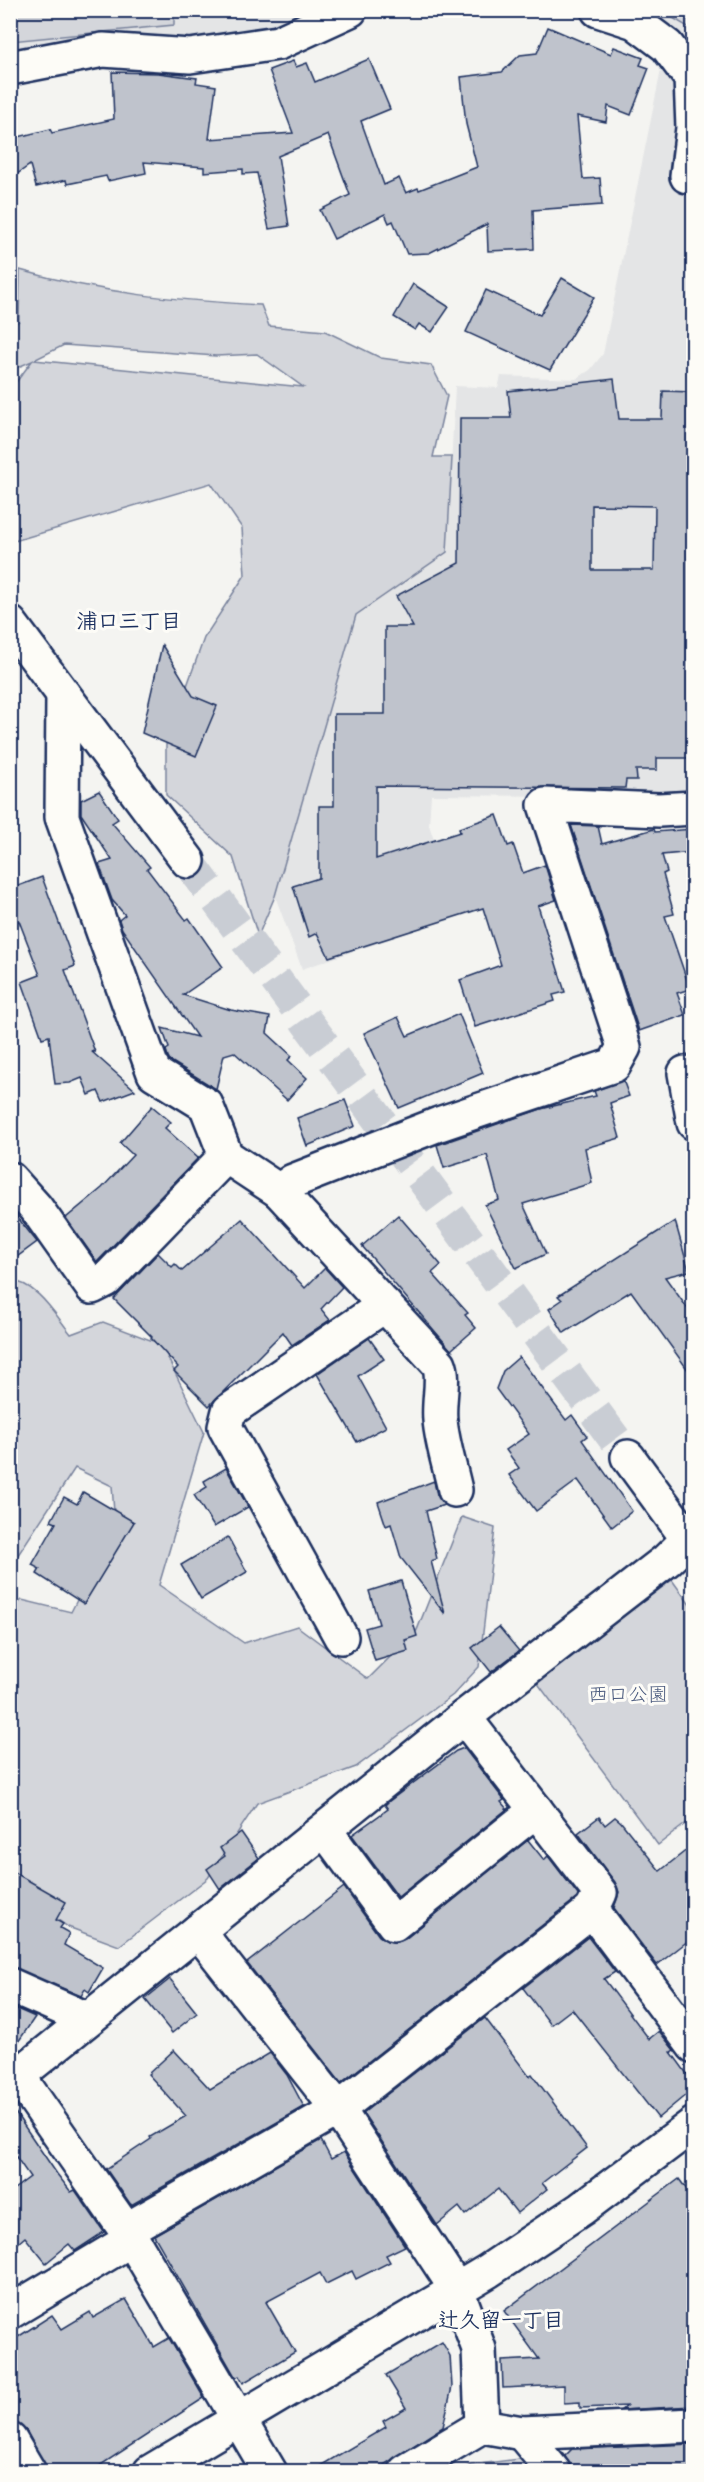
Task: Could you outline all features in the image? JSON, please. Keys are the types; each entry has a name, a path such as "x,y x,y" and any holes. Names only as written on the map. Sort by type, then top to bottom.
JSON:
{"street":[{"path":"10,68 103,50 190,56 278,43 350,10"},
{"path":"598,10 635,22 667,46 691,78 693,128 687,176"},
{"path":"10,623 188,861"},
{"path":"63,694 62,817 154,1073 206,1105 226,1156 279,1191 439,1364 443,1374 439,1395 440,1422 455,1490"},
{"path":"279,1191 293,1180 439,1124 614,1065 624,1047 545,805 659,810 693,808"},
{"path":"685,1073 693,1123"},
{"path":"10,1179 36,1208 92,1287 106,1280 226,1156"},
{"path":"341,1637 225,1427 229,1412 385,1305"},
{"path":"270,2472 129,2235 15,2079 464,1717 692,1540 628,1457"},
{"path":"10,2312 129,2235 338,2109 592,1910 600,1893 464,1717"},
{"path":"324,1830 394,1924 536,1810"},
{"path":"592,1910 693,2046"},
{"path":"198,1931 338,2109 457,2290 479,2349 482,2426"},
{"path":"10,1985 87,2019"},
{"path":"150,2472 457,2290 581,2209 693,2124"},
{"path":"405,2472 482,2426 522,2433 693,2425"},
{"path":"522,2433 554,2472"},
{"path":"10,2440 29,2472"}],"shaded area":[{"path":"11,11 313,11 291,24 204,39 104,37 11,56"},
{"path":"643,11 693,11 693,797 431,795 429,825 459,915 302,969 275,896 356,615 447,552 455,386 498,388 501,376 576,379 590,370 603,354 670,26"}],"green space":[{"path":"11,10 174,11 174,25 11,41"},
{"path":"661,11 693,11 693,30"},
{"path":"20,270 81,285 140,295 261,305 269,326 325,331 381,358 431,365 447,396 433,457 452,457 447,552 356,615 275,896 258,936 233,857 166,795 166,745 204,638 245,575 242,528 211,483 11,542 11,389 32,361 11,370 10,328 19,321","holes":["64,345 216,356 257,354 303,387 34,360"]},
{"path":"10,1281 28,1287 37,1293 71,1334 103,1322 161,1344 204,1432 159,1585 244,1643 297,1626 368,1679 417,1630 462,1517 495,1528 479,1667 453,1695 356,1767 257,1803 208,1878 119,1946 68,1927 11,1886 11,1609 22,1600 71,1612 115,1525 112,1486 75,1468 16,1558 11,1561"},
{"name":"西口公園","path":"672,1580 693,1609 693,1818 658,1845 536,1681"},
{"path":"526,2458 539,2472 458,2472 471,2465"}],"building":[{"path":"548,27 611,54 614,47 643,58 640,65 649,68 631,115 608,106 606,122 577,116 583,179 600,178 602,205 533,210 534,249 488,251 487,224 429,253 407,254 393,221 389,223 385,214 334,239 320,210 350,195 328,135 278,156 289,226 269,229 257,173 243,174 243,169 204,172 204,167 144,162 146,173 108,181 106,176 67,184 66,180 36,187 30,165 10,179 10,139 50,129 52,133 114,119 112,72 158,73 197,78 196,83 216,86 209,139 293,133 269,70 293,61 296,67 307,63 315,82 369,59 390,109 361,121 384,185 399,178 406,193 418,188 419,190 477,167 466,124 461,77 502,72 520,55 537,53"},
{"path":"562,278 594,297 550,370 466,332 486,290 540,315"},
{"path":"413,284 449,307 432,332 419,324 415,330 394,317"},
{"path":"614,379 619,419 662,419 663,391 693,392 693,758 657,758 657,770 636,770 637,780 626,780 625,788 376,786 376,859 460,832 459,828 497,815 508,846 513,844 523,873 545,865 556,900 538,906 565,992 553,995 555,1001 475,1027 460,980 501,965 483,908 329,957 317,933 309,937 293,886 319,878 319,806 334,806 334,714 385,714 385,627 413,627 396,596 459,563 460,418 511,418 508,391","holes":["592,505 655,506 654,570 592,570"]},
{"path":"162,645 193,696 217,706 196,756 142,733"},
{"path":"99,791 118,819 112,823 150,867 147,869 186,920 189,918 223,967 183,995 231,1010 270,1017 267,1033 292,1056 288,1060 307,1078 287,1100 234,1052 224,1055 216,1089 169,1060 166,1050 169,1048 162,1028 197,1037 122,929 119,920 125,915 112,900 99,864 112,860 81,814 81,800"},
{"path":"571,825 598,826 602,844 654,829 655,832 693,829 693,852 662,855 667,872 663,874 674,914 665,916 690,989 677,993 685,1015 639,1031"},
{"path":"42,877 75,966 65,970 95,1052 91,1051 135,1090 103,1102 98,1091 89,1095 82,1078 70,1083 55,1084 49,1036 42,1038 22,982 40,975 19,921 10,924 10,889"},
{"path":"459,1014 483,1073 399,1108 364,1033 398,1017 407,1036"},
{"path":"623,1080 629,1096 610,1103 620,1138 585,1148 592,1183 523,1204 546,1254 516,1268 485,1205 499,1200 487,1155 444,1168 437,1145 541,1109 596,1096 594,1091"},
{"path":"345,1100 355,1126 307,1146 297,1118"},
{"path":"152,1106 171,1122 165,1128 198,1158 97,1262 66,1218 102,1188 133,1155 120,1143"},
{"path":"10,1208 37,1242 10,1262"},
{"path":"398,1215 441,1265 432,1273 468,1313 465,1315 476,1328 451,1350 362,1246"},
{"path":"242,1219 305,1288 325,1268 342,1287 321,1309 330,1320 292,1345 283,1332 209,1406 174,1371 178,1367 152,1337 114,1299 158,1253 172,1267 175,1264 182,1271"},
{"path":"675,1221 689,1271 665,1277 693,1316 693,1377 631,1291 564,1333 549,1309 562,1300 558,1296"},
{"path":"369,1338 384,1359 358,1376 386,1427 357,1442 317,1374"},
{"path":"519,1357 566,1420 572,1415 587,1436 582,1440 632,1511 612,1527 578,1480 536,1511 509,1475 519,1468 506,1450 529,1434 496,1389 503,1371"},
{"path":"226,1468 248,1507 214,1527 194,1495 207,1487 204,1481"},
{"path":"434,1481 437,1495 444,1505 426,1511 437,1559 431,1561 445,1614 401,1558 391,1524 386,1526 378,1502"},
{"path":"83,1492 134,1522 84,1604 37,1574 40,1569 32,1565 56,1523 51,1521 64,1497 77,1504"},
{"path":"228,1537 247,1572 201,1599 181,1565"},
{"path":"401,1581 417,1636 405,1640 408,1651 375,1661 365,1628 379,1624 369,1591"},
{"path":"499,1627 519,1651 491,1672 472,1648"},
{"path":"464,1748 504,1800 501,1802 507,1809 398,1897 352,1835 388,1809 385,1805 388,1802 456,1751"},
{"path":"599,1817 605,1825 615,1817 621,1822 660,1871 693,1845 693,1937 657,1965 614,1908 619,1892 615,1882 578,1833"},
{"path":"241,1832 259,1858 220,1889 207,1869 225,1856 220,1848"},
{"path":"528,1840 544,1860 548,1856 578,1895 577,1898 341,2083 247,1963 344,1887 379,1936 387,1941 397,1942 405,1939"},
{"path":"10,1870 66,1902 56,1920 63,1924 60,1928 69,1933 64,1945 103,1968 89,1992 85,1989 81,1996 10,1967"},
{"path":"588,1937 615,1972 604,1979 649,2039 659,2031 674,2050 671,2052 693,2082 693,2089 658,2118 572,2009 551,2025 523,1988"},
{"path":"170,1979 197,2013 172,2033 145,1999"},
{"path":"10,2006 35,2017 10,2054"},
{"path":"485,2018 529,2076 532,2074 587,2148 542,2183 547,2189 517,2213 498,2189 465,2215 459,2207 437,2225 363,2113"},
{"path":"174,2050 210,2089 270,2053 287,2075 304,2107 131,2205 106,2169 151,2139 150,2137 186,2116 148,2074"},
{"path":"10,2105 57,2174 71,2192 75,2190 104,2232 75,2251 69,2244 46,2263 25,2237 10,2250 10,2192 30,2177 10,2148"},
{"path":"321,2140 331,2159 344,2152 405,2246 386,2255 390,2262 356,2279 352,2271 326,2284 320,2273 266,2302 295,2352 243,2383 239,2376 236,2378 154,2235"},
{"path":"679,2179 693,2198 693,2290 689,2294 693,2328 693,2406 621,2410 626,2406 580,2408 580,2402 564,2403 564,2385 503,2388 502,2361 539,2359 504,2311"},
{"path":"126,2299 154,2347 169,2338 204,2398 90,2472 48,2472 26,2430 10,2419 10,2342 52,2315 62,2329 90,2312 93,2318"},
{"path":"442,2342 450,2356 452,2387 443,2427 373,2472 310,2472 386,2427 383,2421 406,2408 386,2375"},
{"path":"693,2444 693,2472 572,2472 565,2456 572,2449"}],"tunnel":[{"path":"188,861 628,1457"}],"district":[{"name":"浦口三丁目","path":"129,622"},
{"name":"辻久留一丁目","path":"501,2321"}]}
